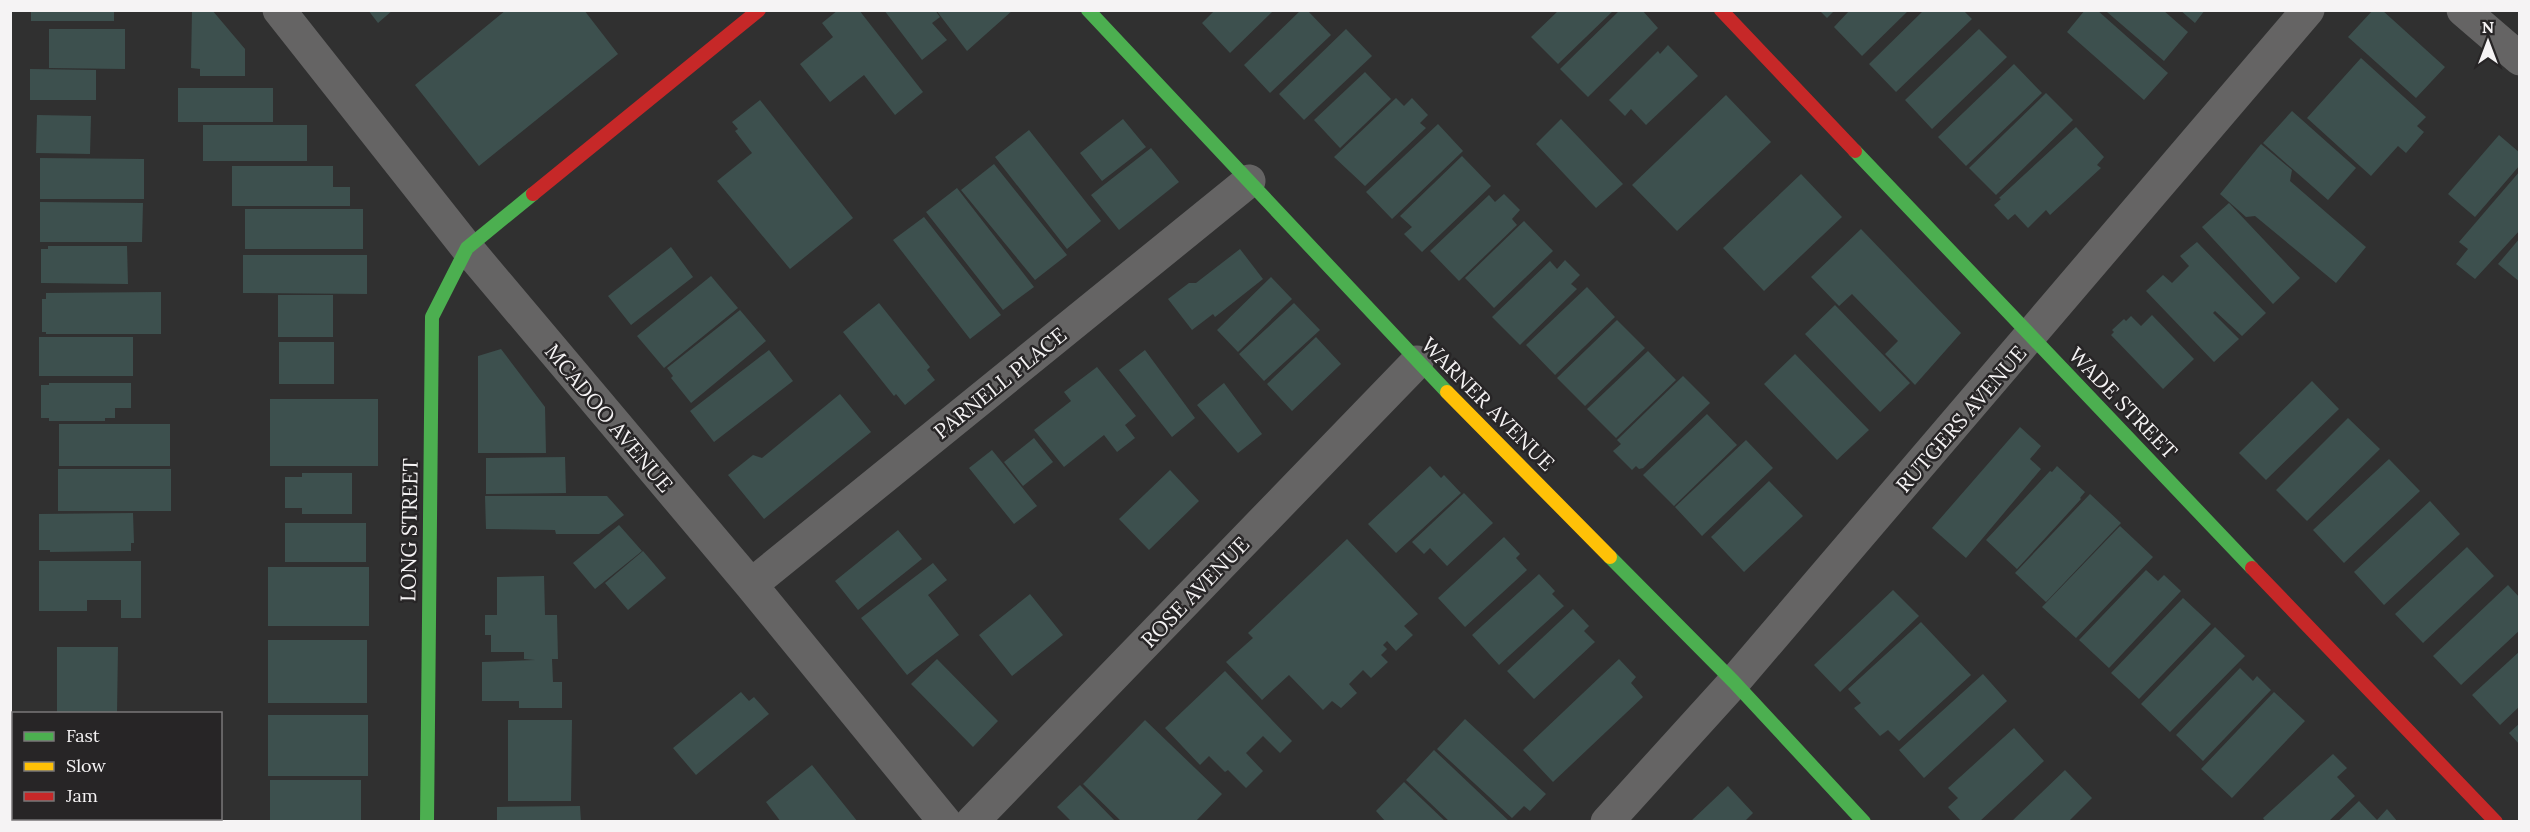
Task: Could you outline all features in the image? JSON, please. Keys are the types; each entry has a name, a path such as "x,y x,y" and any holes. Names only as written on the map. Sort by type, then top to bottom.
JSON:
{"street":[{"name":"MCADOO AVENUE","path":"279,10 467,248 751,585 945,822"},
{"path":"467,248 759,10"},
{"name":"WARNER AVENUE","path":"1088,10 1417,362 1734,682 1864,822"},
{"name":"WADE STREET","path":"1721,10 2496,822"},
{"name":"RUTGERS AVENUE","path":"1607,822 1734,682 2308,10"},
{"path":"2463,10 2520,59"},
{"name":"PARNELL PLACE","path":"751,585 1249,181"},
{"name":"LONG STREET","path":"427,822 432,317 467,248"},
{"name":"ROSE AVENUE","path":"972,822 1417,362"}],"building":[{"path":"31,10 114,10 114,21 31,21"},
{"path":"192,10 212,10 245,49 245,76 200,76 200,69 191,68"},
{"path":"368,10 393,10 378,23"},
{"path":"506,10 584,10 618,54 479,166 415,85"},
{"path":"838,10 859,10 923,92 895,115 864,75 830,102 800,64 833,37 822,23"},
{"path":"884,10 935,10 940,17 932,23 947,40 922,60"},
{"path":"936,10 1013,10 967,51"},
{"path":"1215,10 1274,10 1230,53 1202,23"},
{"path":"1301,10 1307,10 1331,35 1270,93 1244,65"},
{"path":"1559,10 1614,10 1558,64 1531,37"},
{"path":"1620,10 1642,10 1658,28 1588,97 1560,69"},
{"path":"1819,10 1835,10 1827,18"},
{"path":"1850,10 1909,10 1862,56 1834,27"},
{"path":"1924,10 1963,10 1972,19 1896,92 1869,64"},
{"path":"2085,10 2097,10 2168,73 2144,100 2067,32"},
{"path":"2109,10 2163,10 2188,32 2164,61 2107,12"},
{"path":"2180,10 2205,10 2195,23"},
{"path":"2373,10 2382,10 2445,67 2416,98 2348,37"},
{"path":"49,29 125,29 125,69 49,68"},
{"path":"1346,29 1372,56 1304,120 1279,94"},
{"path":"1979,29 2007,57 1932,129 1905,100"},
{"path":"1668,45 1698,76 1646,125 1631,109 1625,116 1609,100 1658,51 1660,54"},
{"path":"2361,58 2426,117 2417,126 2424,132 2406,153 2398,146 2371,176 2307,118"},
{"path":"2014,64 2042,93 1966,166 1938,137"},
{"path":"30,69 96,70 96,100 30,100"},
{"path":"1365,72 1391,99 1340,148 1314,120"},
{"path":"178,88 273,88 273,122 178,122"},
{"path":"2046,93 2073,120 1996,195 1969,168"},
{"path":"1726,95 1771,142 1677,231 1632,185"},
{"path":"1396,98 1404,106 1412,98 1428,115 1420,123 1426,128 1365,186 1334,157"},
{"path":"760,100 853,218 790,269 717,181 752,153 735,131 738,129 732,122"},
{"path":"2292,111 2356,168 2328,200 2263,143"},
{"path":"37,115 91,116 90,154 36,153"},
{"path":"1123,119 1146,147 1102,181 1080,153"},
{"path":"1561,119 1623,184 1596,208 1536,144"},
{"path":"1438,124 1463,151 1392,219 1366,192"},
{"path":"203,125 307,125 307,161 203,161"},
{"path":"2076,127 2104,157 2097,165 2101,168 2050,215 2046,210 2028,228 2015,214 2008,220 1994,205 2001,199 1999,198"},
{"path":"1029,130 1101,221 1067,249 995,157"},
{"path":"2499,135 2520,153 2520,165 2475,217 2448,194"},
{"path":"2261,144 2292,170 2290,181 2366,247 2336,283 2255,216 2246,217 2220,194"},
{"path":"1151,148 1179,182 1119,230 1091,195"},
{"path":"1462,156 1491,186 1422,252 1404,234 1412,227 1400,216"},
{"path":"40,158 144,159 144,199 40,199"},
{"path":"994,164 1067,255 1035,280 961,190"},
{"path":"232,166 333,166 333,187 350,187 350,206 232,206"},
{"path":"2520,171 2520,230 2475,279 2456,264 2468,249 2459,242"},
{"path":"1801,174 1842,217 1764,291 1723,248"},
{"path":"957,188 1034,287 1003,310 926,212"},
{"path":"1504,194 1520,210 1512,219 1517,225 1459,281 1430,251 1489,195 1495,202"},
{"path":"40,202 143,203 142,242 40,242"},
{"path":"2229,203 2300,278 2273,304 2202,227"},
{"path":"245,209 363,209 363,249 245,249"},
{"path":"924,217 1001,315 970,339 893,240"},
{"path":"1524,221 1553,251 1494,308 1465,278"},
{"path":"1861,229 1961,333 1915,385 1885,354 1898,341 1852,294 1839,306 1811,277"},
{"path":"2520,238 2520,282 2498,264"},
{"path":"2197,242 2266,313 2242,336 2215,311 2213,313 2239,339 2214,362 2146,291 2163,275 2172,283 2189,266 2180,256"},
{"path":"48,246 127,246 128,284 41,283 41,249 48,249"},
{"path":"671,247 693,277 631,325 608,296"},
{"path":"1240,249 1263,279 1215,317 1213,314 1192,330 1168,299 1189,283 1196,283"},
{"path":"243,255 367,255 367,294 243,293"},
{"path":"1565,260 1580,275 1571,284 1577,289 1520,345 1492,317 1550,261 1557,269"},
{"path":"711,276 738,308 664,368 637,336"},
{"path":"1271,277 1292,299 1238,352 1217,330"},
{"path":"1587,287 1615,317 1555,375 1526,345"},
{"path":"161,292 161,334 46,334 42,332 42,299 46,299 46,293"},
{"path":"278,295 333,295 333,337 278,337"},
{"path":"879,303 930,367 927,370 935,380 905,405 896,394 894,396 843,332"},
{"path":"1294,303 1320,330 1264,381 1239,354"},
{"path":"1835,305 1910,383 1880,412 1805,334"},
{"path":"740,310 766,341 691,403 671,378 673,376 667,368"},
{"path":"2152,315 2194,359 2163,389 2111,335 2114,332 2112,330 2124,319 2126,321 2131,316 2141,326"},
{"path":"1617,320 1645,348 1585,406 1557,378"},
{"path":"39,337 133,337 133,376 39,376"},
{"path":"1316,337 1341,364 1292,411 1267,384"},
{"path":"279,342 334,342 334,384 279,384"},
{"path":"501,349 545,407 546,453 478,453 478,356"},
{"path":"769,350 793,381 714,442 690,411"},
{"path":"1145,350 1195,418 1172,437 1119,370"},
{"path":"1648,351 1676,380 1616,438 1587,409"},
{"path":"1795,354 1869,430 1837,460 1764,384"},
{"path":"1097,367 1136,416 1125,425 1135,438 1117,452 1104,435 1064,467 1034,430 1071,401 1064,392"},
{"path":"1683,376 1710,403 1643,468 1639,469 1636,466 1632,470 1613,451 1621,444 1617,440"},
{"path":"2312,381 2339,409 2266,480 2239,453"},
{"path":"49,383 131,383 131,408 115,408 115,418 105,418 105,421 49,421 49,418 41,418 41,385 49,385"},
{"path":"1224,383 1262,434 1238,453 1197,405"},
{"path":"840,394 871,432 764,519 728,475 753,455 762,458"},
{"path":"270,399 378,399 378,466 270,466"},
{"path":"1707,414 1737,445 1674,506 1643,475"},
{"path":"2348,418 2380,449 2307,521 2276,490"},
{"path":"59,424 170,424 170,466 59,466"},
{"path":"2020,427 2041,446 2030,459 2041,469 1966,558 1932,528"},
{"path":"1034,438 1053,462 1023,486 1004,462"},
{"path":"1746,440 1773,468 1702,536 1675,507"},
{"path":"992,450 1037,506 1014,524 969,468"},
{"path":"565,457 566,493 486,494 486,458"},
{"path":"2389,459 2420,491 2344,563 2313,530"},
{"path":"1430,466 1441,478 1444,475 1461,493 1396,553 1368,524"},
{"path":"2057,466 2085,492 2017,569 1986,540"},
{"path":"58,469 171,469 171,511 58,511"},
{"path":"1170,470 1199,501 1149,550 1119,519"},
{"path":"302,473 352,473 352,514 302,514 302,508 285,508 285,477 302,477"},
{"path":"1769,481 1803,516 1744,572 1711,537"},
{"path":"1464,493 1493,523 1447,566 1430,548 1424,554 1412,542"},
{"path":"2090,494 2121,523 2046,602 2015,573"},
{"path":"485,496 607,496 624,515 599,534 556,534 555,530 486,529"},
{"path":"2430,501 2460,534 2384,605 2354,572"},
{"path":"133,513 134,543 131,543 131,551 50,552 50,550 39,550 39,514"},
{"path":"285,523 366,523 366,562 285,562"},
{"path":"619,525 642,551 595,589 573,563"},
{"path":"2120,526 2153,557 2076,638 2042,607"},
{"path":"898,530 922,559 858,610 835,581"},
{"path":"1504,537 1520,554 1516,558 1527,570 1465,627 1438,598"},
{"path":"1347,539 1418,614 1404,626 1413,635 1396,651 1387,641 1383,645 1387,649 1381,655 1388,662 1371,678 1363,670 1349,684 1357,693 1341,708 1332,701 1323,710 1289,675 1262,700 1226,662 1253,638 1248,633"},
{"path":"2467,547 2494,576 2423,643 2395,614"},
{"path":"643,551 666,578 628,610 605,583"},
{"path":"39,561 141,561 141,618 121,618 121,600 87,600 87,611 39,611"},
{"path":"933,563 947,580 928,595 959,635 907,675 861,618"},
{"path":"268,567 369,567 369,626 268,626"},
{"path":"2146,570 2158,581 2164,575 2181,591 2109,668 2079,640"},
{"path":"1539,574 1555,591 1552,594 1564,606 1499,665 1472,635"},
{"path":"544,576 545,615 557,615 558,659 552,659 553,682 562,682 562,708 519,708 519,701 482,701 482,662 535,660 524,659 524,652 491,652 491,635 485,635 485,615 497,615 497,577"},
{"path":"2508,585 2520,598 2520,630 2461,685 2433,656"},
{"path":"1893,590 1919,616 1840,692 1814,665"},
{"path":"1030,594 1063,635 1012,676 979,635"},
{"path":"2183,598 2211,624 2139,699 2111,673"},
{"path":"1573,609 1589,626 1584,631 1595,642 1534,699 1507,671"},
{"path":"1921,622 1971,675 1899,741 1888,730 1880,736 1854,708 1861,703 1848,689"},
{"path":"2215,627 2245,656 2170,732 2141,704"},
{"path":"268,640 367,640 367,703 268,703"},
{"path":"57,647 118,647 117,712 57,712"},
{"path":"2520,651 2520,706 2500,725 2472,695"},
{"path":"937,659 998,721 973,747 911,684"},
{"path":"1619,659 1636,677 1631,683 1643,697 1553,782 1523,750"},
{"path":"2240,668 2253,681 2257,676 2271,690 2203,761 2176,735"},
{"path":"1225,671 1292,741 1280,753 1263,736 1246,753 1263,771 1246,788 1228,770 1225,772 1209,756 1200,765 1165,728"},
{"path":"1983,674 2007,701 1924,778 1899,750"},
{"path":"741,692 749,701 754,697 769,714 696,775 673,748"},
{"path":"2274,692 2305,721 2232,798 2201,769"},
{"path":"268,715 368,715 368,776 268,776"},
{"path":"1465,719 1546,794 1530,811 1524,806 1512,818 1437,749"},
{"path":"508,720 572,720 571,801 508,801"},
{"path":"1145,720 1222,794 1195,822 1122,822 1083,784"},
{"path":"2520,723 2520,745 2509,733"},
{"path":"2014,728 2044,761 1979,822 1962,822 1948,807 1958,798 1948,788"},
{"path":"1434,750 1510,822 1450,822 1406,780"},
{"path":"2333,754 2347,768 2337,777 2355,796 2328,822 2266,822 2263,818"},
{"path":"812,765 858,822 781,822 766,802"},
{"path":"2065,770 2092,798 2068,822 2011,822"},
{"path":"270,780 361,780 361,822 270,822"},
{"path":"1404,782 1446,822 1386,822 1376,811"},
{"path":"1080,785 1116,822 1072,822 1057,807"},
{"path":"1728,786 1753,813 1744,822 1690,822"},
{"path":"2359,801 2377,820 2387,809 2398,822 2337,822"},
{"path":"580,806 581,822 497,822 497,807"},
{"path":"133,820 133,822 35,821"}],"traffic: fast":[{"path":"1088,10 1447,392"},
{"path":"1855,151 2252,568"},
{"path":"427,822 432,317 467,248 533,194"},
{"path":"1610,557 1734,682 1864,822"}],"traffic: slow":[{"path":"1447,392 1610,557"}],"traffic: jam":[{"path":"533,194 759,10"},
{"path":"1721,10 1855,151"},
{"path":"2252,568 2496,822"}]}
